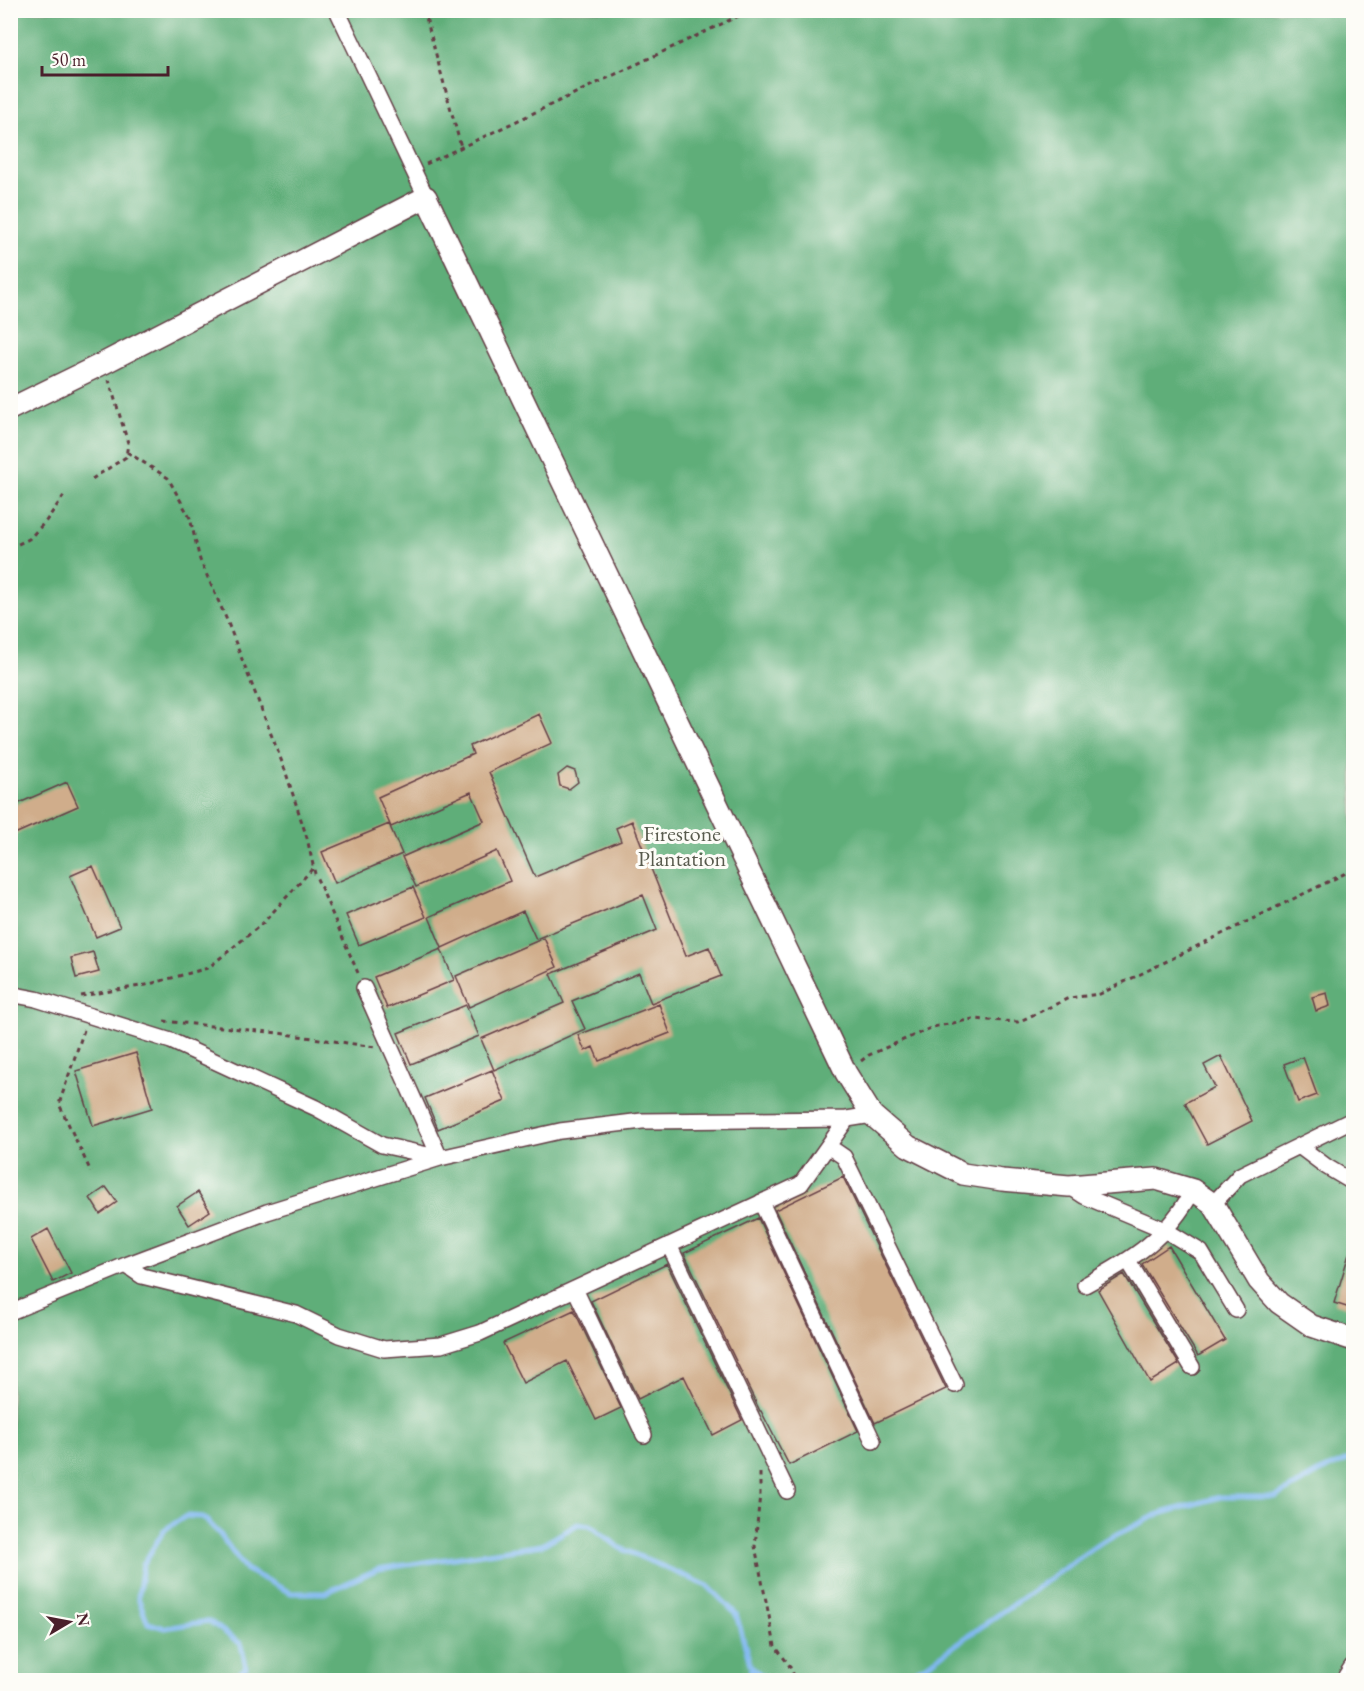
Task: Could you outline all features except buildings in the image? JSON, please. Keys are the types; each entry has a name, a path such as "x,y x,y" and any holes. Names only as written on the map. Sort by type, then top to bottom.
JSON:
{"street":[{"path":"338,10 846,1073 872,1115 908,1146 963,1174 1069,1186 1156,1179 1193,1190 1213,1204 1259,1281 1279,1303 1312,1326 1353,1340"},
{"path":"10,409 426,197"},
{"path":"364,988 440,1158"},
{"path":"10,994 36,999 171,1041 316,1108 382,1145 440,1158"},
{"path":"10,1312 267,1212 440,1158 560,1131 642,1121 847,1119 872,1115"},
{"path":"126,1265 142,1276 296,1314 339,1335 384,1349 441,1345 480,1333 801,1184 847,1119"},
{"path":"1213,1204 1240,1175 1353,1119"},
{"path":"828,1146 844,1157 955,1384"},
{"path":"1299,1146 1353,1183"},
{"path":"1069,1186 1084,1196 1165,1230 1201,1252 1236,1310"},
{"path":"1085,1285 1129,1262 1165,1230 1185,1205 1193,1190"},
{"path":"761,1202 873,1440"},
{"path":"669,1245 787,1491"},
{"path":"1129,1262 1192,1367"},
{"path":"575,1289 644,1435"},
{"path":"1347,1680 1353,1669"}],"path":[{"path":"424,10 461,147"},
{"path":"414,170 751,10"},
{"path":"92,479 126,457 128,444 104,363"},
{"path":"127,452 168,478 190,518 200,560 226,618 285,770 314,867 364,988"},
{"path":"10,548 29,539 46,521 64,494"},
{"path":"79,996 146,985 208,968 262,923 314,867"},
{"path":"846,1073 869,1055 933,1027 973,1019 1018,1022 1070,998 1100,994 1353,869"},
{"path":"760,1470 755,1546 775,1646 789,1665 796,1680"}],"green space":[{"name":"Firestone Plantation","path":"11,11 1353,11 1353,1680 11,1680"}],"waterway":[{"path":"899,1680 934,1660 1103,1541 1159,1514 1220,1497 1276,1497 1318,1473 1354,1457"},
{"path":"233,1680 246,1667 241,1644 209,1621 165,1628 148,1623 138,1598 143,1565 164,1530 186,1516 203,1517 219,1533 245,1569 291,1593 325,1593 378,1569 542,1545 578,1524 590,1525 620,1548 708,1586 736,1614 751,1667 750,1680"},
{"path":"751,1667 768,1680"}]}
